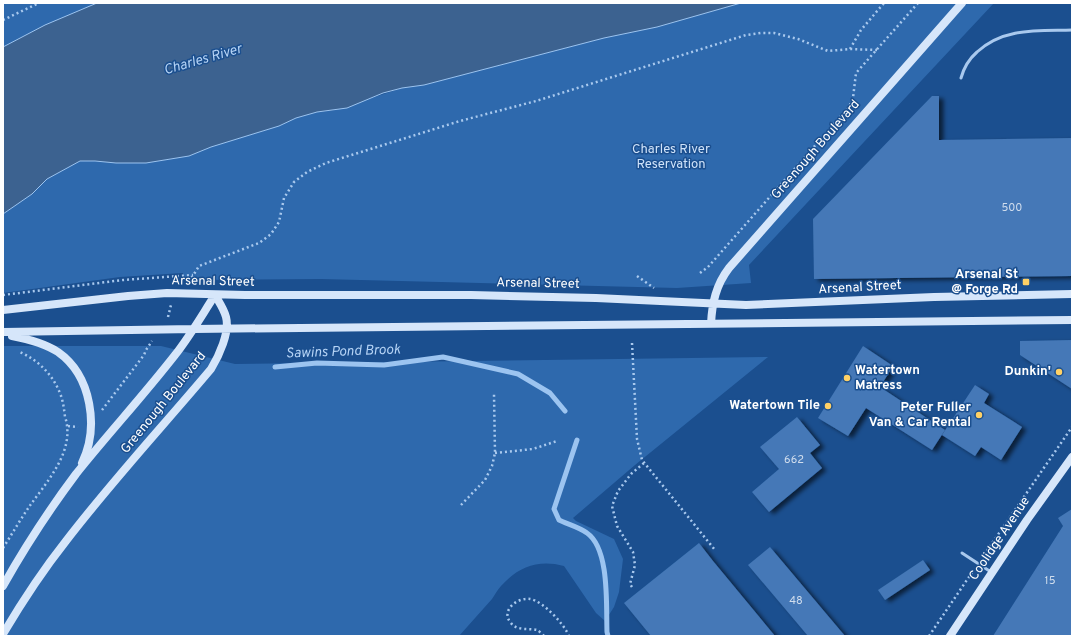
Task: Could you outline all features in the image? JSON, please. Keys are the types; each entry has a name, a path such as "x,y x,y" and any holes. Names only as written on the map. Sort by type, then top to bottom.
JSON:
{"main road":[{"name":"Greenough Boulevard","path":"712,324 713,304 718,284 735,260 962,3"},
{"name":"Arsenal Street","path":"3,310 142,295 183,294 471,295 596,298 713,304 779,304 934,297 1072,294"},
{"name":"Greenough Boulevard","path":"3,586 39,525 77,474 175,355 215,294"},
{"name":"Greenough Boulevard","path":"3,634 28,594 70,536 211,369 219,353 226,329 226,317 215,294"},
{"path":"3,333 194,328 226,329 1072,320"},
{"path":"3,333 35,341 58,352 68,362 80,380 90,404 91,426 90,440 77,474"},
{"name":"Coolidge Avenue","path":"950,636 1072,457"}],"lane":[{"path":"961,78 965,66 973,56 998,37 1024,31 1072,30"},
{"path":"962,553 992,573"}],"path":[{"path":"3,20 39,3"},
{"path":"850,49 861,30 884,3"},
{"path":"700,273 714,261 849,107 853,98 856,73 918,3"},
{"path":"99,414 144,355 169,315 171,305 183,294 199,266 259,243 271,234 279,222 284,198 294,182 307,172 326,163 466,119 536,101 746,35 774,33 798,39 828,51 850,49 877,50"},
{"path":"3,295 123,280 194,275"},
{"path":"632,343 637,439 642,460 716,550"},
{"path":"3,548 24,514 55,470 64,449 68,426 61,396 51,376 35,361 15,349"},
{"path":"461,505 485,480 492,466 495,453 494,394"},
{"path":"929,636 1072,427"},
{"path":"495,453 533,449 557,441"},
{"path":"632,587 630,584 635,565 633,552 617,526 612,506 618,491 631,474 644,463"},
{"path":"544,636 538,630 515,627 510,622 508,610 513,603 521,599 531,599 538,602 553,613 569,636"}],"green space":[{"path":"3,3 97,3 3,47"},
{"name":"Charles River Reservation","path":"741,3 994,3 749,265 751,283 677,288 321,279 183,280 183,273 120,277 3,293 3,214 32,194 47,179 80,161 146,163 189,156 211,147 279,126 296,118 317,112 335,110 402,88 424,85 604,38 657,27"},
{"path":"3,346 161,346 235,364 768,357 635,465 573,518 576,521 614,539 623,559 619,592 614,607 605,621 596,613 564,566 555,564 537,564 522,569 508,579 459,636 3,636"}],"water":[{"name":"Charles River","path":"97,3 741,3 657,27 604,38 424,85 402,88 383,93 347,108 317,112 296,118 279,126 211,147 189,156 146,163 80,161 47,179 32,194 3,214 3,47 45,25"}],"building":[{"path":"932,96 939,96 939,140 1072,138 1072,276 814,279 813,219"},
{"name":"Dunkin'","path":"1072,340 1072,389 1020,355 1020,341"},
{"path":"863,346 893,366 880,387 945,430 932,450 866,408 848,436 818,418"},
{"name":"Peter Fuller Van & Car Rental","path":"975,385 989,394 984,403 1022,427 1001,460 981,447 975,456 942,435"},
{"path":"797,417 820,445 810,453 822,468 769,512 752,492 779,469 760,447"},
{"path":"1072,509 1072,636 993,636 1063,526 1058,518"},
{"path":"699,543 775,636 651,636 624,603"},
{"path":"770,547 845,636 808,636 748,565"},
{"path":"923,560 930,570 885,600 878,590"}],"waterway":[{"name":"Sawins Pond Brook","path":"275,367 317,363 384,365 443,357 518,374 550,393 565,411"},
{"name":"Sawins Pond Brook","path":"577,440 554,509 559,520 577,527 587,533 594,541 600,552 605,579 608,636"}],"place":[{"name":"Arsenal St @ Forge Rd","path":"1026,282"},
{"name":"Dunkin'","path":"1059,372"},
{"name":"Watertown Matress","path":"847,378"},
{"name":"Watertown Tile","path":"828,406"},
{"name":"Peter Fuller Van & Car Rental","path":"979,415"}]}
